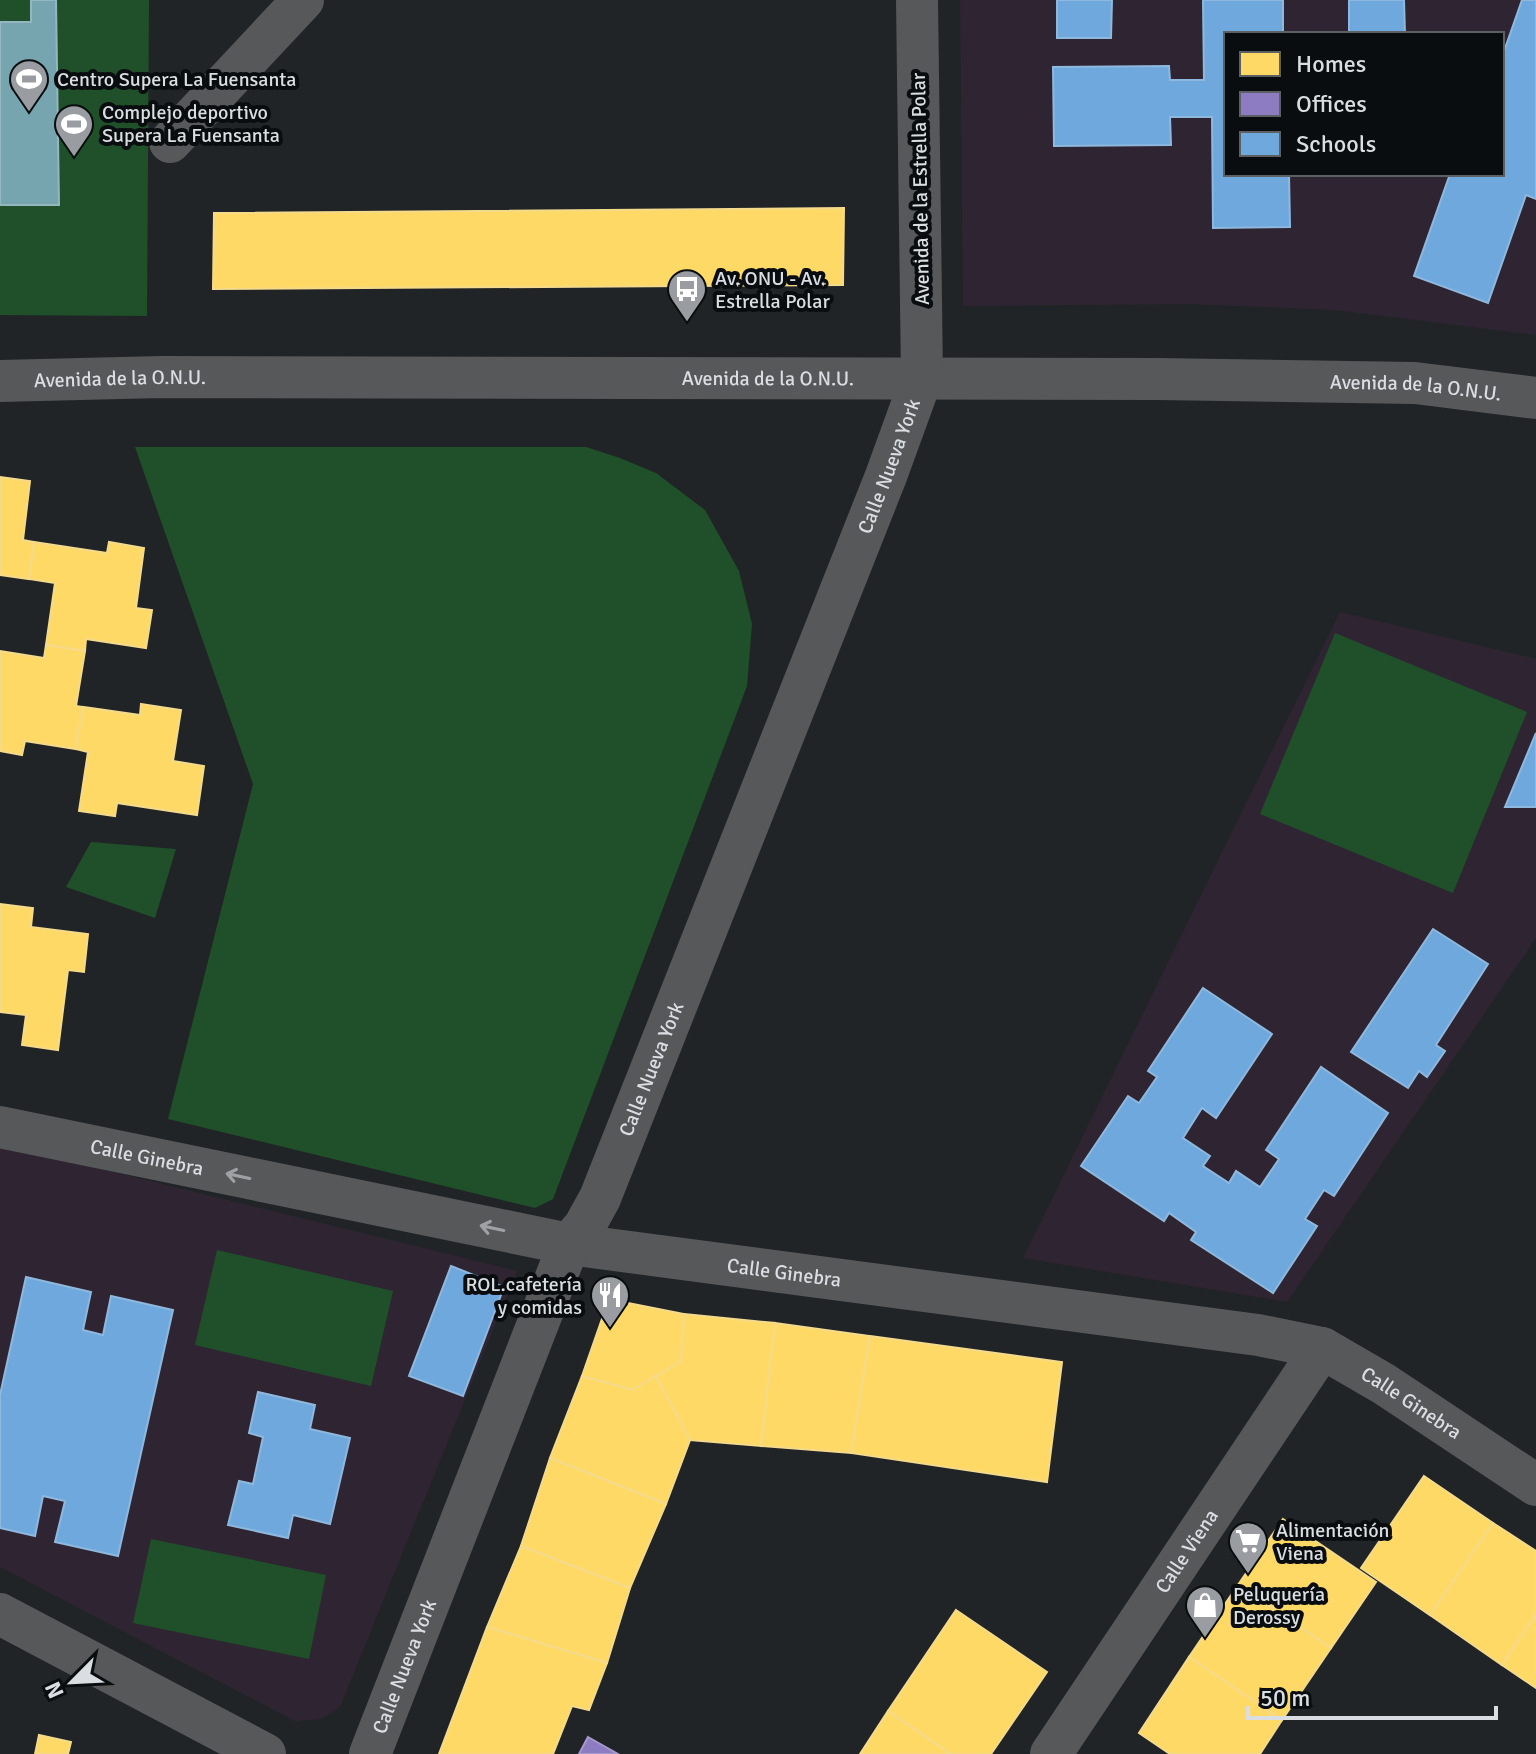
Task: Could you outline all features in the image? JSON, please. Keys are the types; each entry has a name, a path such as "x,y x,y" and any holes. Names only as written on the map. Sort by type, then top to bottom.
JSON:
{"street":[{"path":"170,142 303,0"},
{"name":"Avenida de la Estrella Polar","path":"917,0 922,377"},
{"name":"Avenida de la O.N.U.","path":"0,381 161,377 922,377 1415,383 1536,398"},
{"name":"Calle Nueva York","path":"370,1754 569,1244 584,1227 600,1198 875,506 922,377"},
{"name":"Calle Ginebra","path":"0,1127 569,1244 1258,1335 1322,1348 1384,1384 1536,1485"},
{"name":"Calle Viena","path":"1051,1754 1322,1348"},
{"path":"0,1614 265,1754"}],"shaded area":[{"path":"960,0 1536,0 1536,335 1335,310 1192,304 963,306"},
{"path":"1340,612 1536,659 1536,938 1287,1302 1023,1258"},
{"path":"0,1144 517,1271 340,1707 321,1719 295,1721 0,1567"}],"green space":[{"name":"Complejo deportivo Supera La Fuensanta","path":"0,0 149,0 147,316 0,315"},
{"path":"135,447 586,447 656,473 705,510 739,571 752,624 747,686 553,1199 535,1208 168,1119 253,784"},
{"path":"1335,633 1527,712 1453,893 1260,814"},
{"path":"91,842 176,849 155,918 66,887"},
{"path":"217,1250 393,1291 371,1386 195,1345"},
{"path":"151,1539 326,1575 309,1659 133,1623"}],"building: Homes":[{"path":"844,208 843,285 213,289 214,213"},
{"path":"0,477 30,481 23,540 34,542 29,579 0,575"},
{"path":"34,542 107,553 109,542 144,548 136,608 152,610 146,648 86,639 85,651 46,645 55,583 29,579"},
{"path":"46,645 85,651 76,706 83,707 76,749 25,741 22,755 0,751 0,651 44,658"},
{"path":"141,704 181,710 173,761 204,766 197,815 117,803 115,816 79,811 88,752 76,749 83,707 140,715"},
{"path":"0,904 33,908 31,927 88,934 84,972 68,970 58,1050 22,1045 26,1015 0,1012"},
{"path":"628,1303 684,1314 681,1361 632,1390 582,1376 603,1316"},
{"path":"684,1314 775,1323 761,1446 690,1440 656,1376 681,1361"},
{"path":"775,1323 870,1336 851,1453 761,1446"},
{"path":"870,1336 1062,1362 1047,1482 851,1453"},
{"path":"582,1376 632,1390 656,1376 690,1440 666,1504 550,1458"},
{"path":"550,1458 666,1504 630,1588 521,1546"},
{"path":"1424,1476 1493,1523 1430,1615 1361,1568"},
{"path":"1283,1519 1376,1582 1331,1648 1238,1585"},
{"path":"1493,1523 1536,1551 1536,1614 1502,1665 1430,1615"},
{"path":"521,1546 630,1588 607,1663 487,1627"},
{"path":"1238,1585 1331,1648 1282,1720 1189,1657"},
{"path":"956,1610 1047,1672 991,1754 951,1754 888,1711"},
{"path":"1536,1614 1536,1688 1502,1665"},
{"path":"487,1627 607,1663 589,1710 572,1706 553,1754 439,1754"},
{"path":"1189,1657 1282,1720 1260,1754 1170,1754 1139,1733"},
{"path":"888,1711 951,1754 860,1754"},
{"path":"39,1735 71,1742 68,1754 35,1754"}],"building: Offices":[{"path":"588,1737 618,1754 579,1754"}],"building: Schools":[{"path":"1057,0 1112,0 1111,38 1057,38"},
{"path":"1203,0 1283,0 1283,32 1224,32 1224,176 1289,176 1290,227 1213,228 1212,117 1170,117 1171,145 1054,146 1053,67 1169,66 1170,80 1204,80"},
{"path":"1349,0 1404,0 1405,32 1349,32"},
{"path":"1522,0 1536,0 1536,199 1526,195 1488,303 1414,276 1449,176 1504,176 1504,51"},
{"path":"1536,733 1536,807 1505,807"},
{"path":"1433,929 1488,964 1436,1045 1445,1051 1427,1077 1419,1071 1408,1088 1351,1052"},
{"path":"1203,988 1272,1034 1216,1118 1202,1108 1183,1138 1210,1156 1203,1166 1229,1183 1236,1171 1260,1187 1279,1159 1266,1150 1321,1067 1388,1113 1334,1196 1324,1190 1305,1219 1317,1226 1273,1293 1191,1240 1196,1232 1169,1213 1164,1221 1081,1166 1128,1096 1139,1103 1157,1077 1148,1071"},
{"path":"451,1266 504,1287 463,1396 409,1376"},
{"path":"26,1277 91,1292 83,1330 103,1335 111,1296 173,1310 118,1556 55,1542 65,1501 43,1496 35,1536 0,1528 0,1395"},
{"path":"258,1392 315,1405 310,1429 350,1438 330,1524 293,1515 288,1538 228,1525 239,1481 253,1484 263,1437 249,1433"}],"building: Public":[{"name":"Centro Supera La Fuensanta","path":"31,0 56,0 59,205 0,205 0,22 31,22"}],"place":[{"name":"Centro Supera La Fuensanta","path":"29,113"},
{"name":"Complejo deportivo Supera La Fuensanta","path":"74,158"},
{"name":"Av. ONU - Av. Estrella Polar","path":"687,323"},
{"name":"ROL.cafetería y comidas","path":"610,1329"},
{"name":"Alimentación Viena","path":"1248,1575"},
{"name":"Peluquería Derossy","path":"1205,1639"}]}
